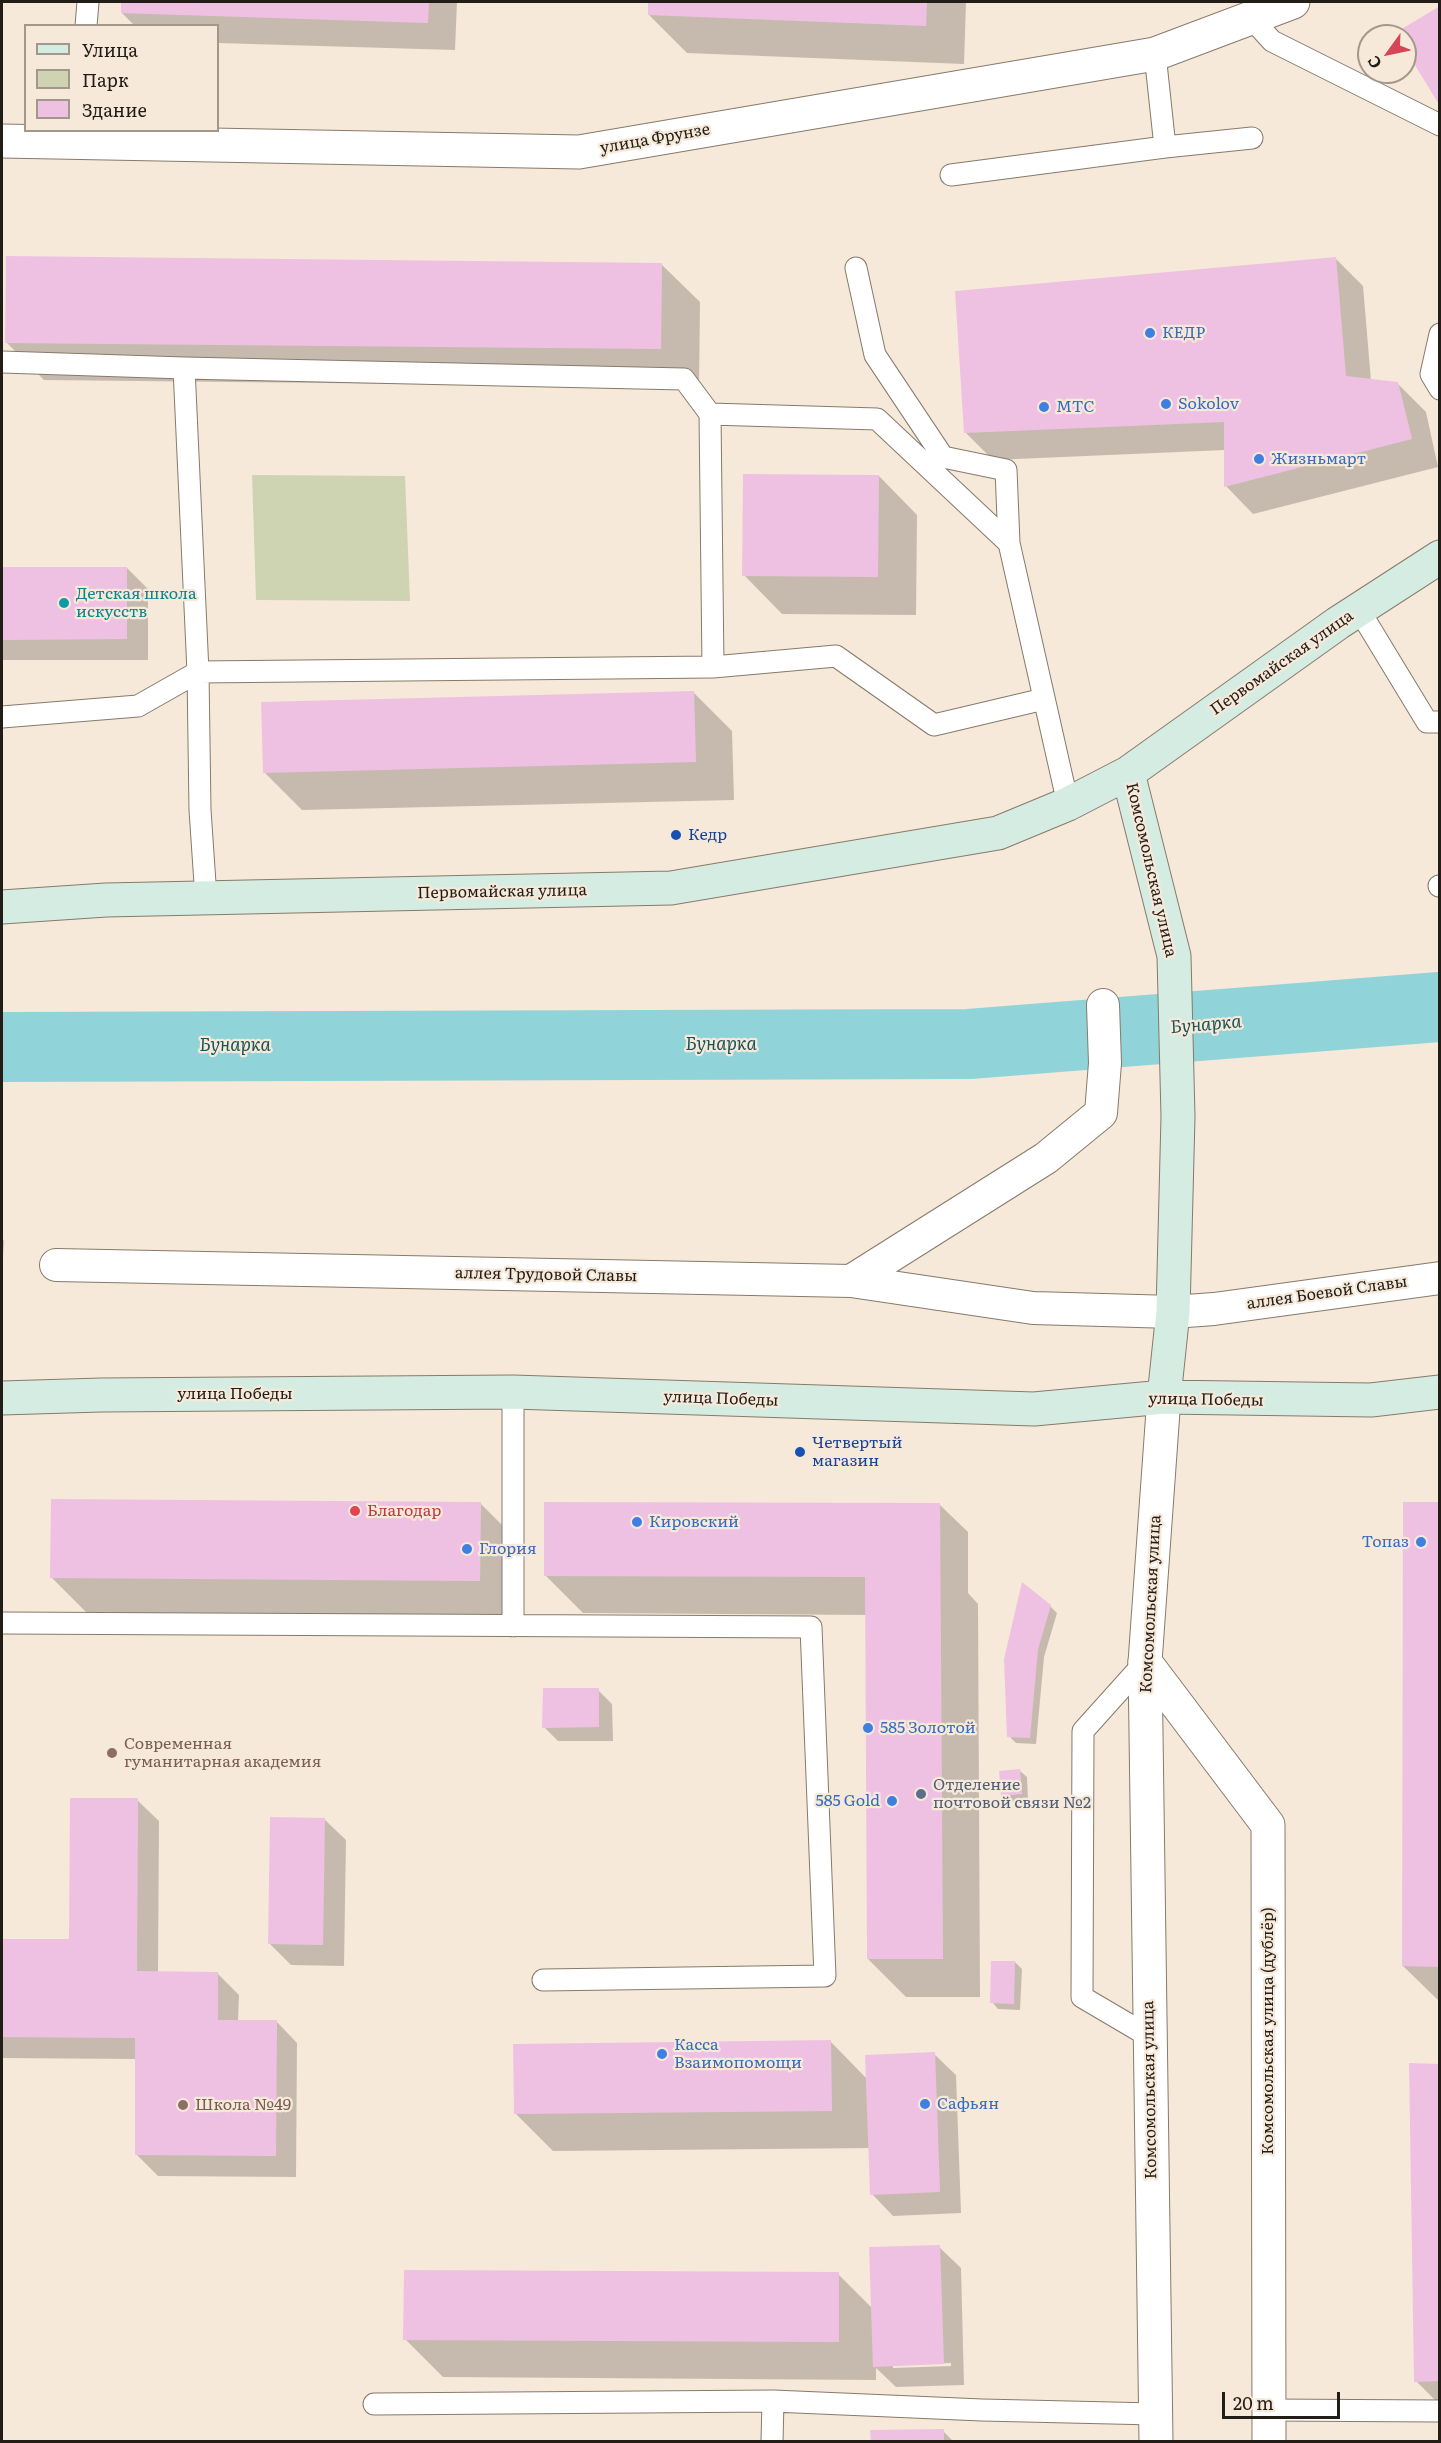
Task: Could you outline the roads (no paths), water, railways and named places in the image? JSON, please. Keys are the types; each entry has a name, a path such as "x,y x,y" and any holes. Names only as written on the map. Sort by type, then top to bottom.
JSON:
{"main road":[{"name":"Первомайская улица","path":"2,907 106,900 671,888 998,832 1068,804 1128,773 1359,610 1440,557"},
{"name":"Комсомольская улица","path":"1128,773 1174,956 1178,1117 1173,1312 1164,1397"},
{"name":"улица Победы","path":"2,1398 102,1395 513,1392 1034,1409 1164,1397 1371,1400 1440,1392"}],"street":[{"name":"улица Фрунзе","path":"2,141 79,137 579,152 1155,54 1293,2"},
{"path":"851,1281 1046,1158 1101,1113 1105,1063 1103,1005"},
{"name":"аллея Трудовой Славы","path":"56,1264 851,1281 1033,1308 1173,1312"},
{"name":"аллея Боевой Славы","path":"1173,1312 1214,1309 1440,1278"},
{"name":"Комсомольская улица","path":"1156,2428 1145,1662 1164,1397"},
{"name":"Комсомольская улица (дублёр)","path":"1145,1662 1268,1825 1269,2426"}],"lane":[{"path":"86,24 88,2"},
{"path":"1251,18 1272,41 1440,125"},
{"path":"1155,54 1165,147"},
{"path":"951,175 1252,138"},
{"path":"856,268 875,355 943,457 1006,470 1009,543 1068,804"},
{"path":"1440,334 1431,374 1440,389"},
{"path":"2,362 684,379 710,414 713,666"},
{"path":"184,368 198,672 200,810 206,898"},
{"path":"710,414 877,419 1009,543"},
{"path":"1359,610 1427,722 1440,722"},
{"path":"2,717 138,706 198,672 713,666 836,656 934,726 1044,699"},
{"path":"513,1392 513,1626"},
{"path":"2,1623 811,1627 825,1976 543,1980"},
{"path":"1145,1662 1083,1731 1082,1997 1150,2037"},
{"path":"374,2404 773,2401 982,2410 1156,2428"},
{"path":"772,2442 773,2401"},
{"path":"1269,2426 1440,2411"}],"waterway":[{"name":"Бунарка","path":"2,1047 969,1044 1440,1007"}],"place":[{"name":"КЕДР","path":"1150,333"},
{"name":"Sokolov","path":"1166,404"},
{"name":"МТС","path":"1044,407"},
{"name":"Жизньмарт","path":"1259,459"},
{"name":"Детская школа искусств","path":"64,603"},
{"name":"Кедр","path":"676,835"},
{"name":"Четвертый магазин","path":"800,1452"},
{"name":"Благодар","path":"355,1511"},
{"name":"Кировский","path":"637,1522"},
{"name":"Топаз","path":"1421,1542"},
{"name":"Глория","path":"467,1549"},
{"name":"585 Золотой","path":"868,1728"},
{"name":"Современная гуманитарная академия","path":"112,1753"},
{"name":"Отделение почтовой связи №2","path":"921,1794"},
{"name":"585 Gold","path":"892,1801"},
{"name":"Касса Взаимопомощи","path":"662,2054"},
{"name":"Сафьян","path":"925,2104"},
{"name":"Школа №49","path":"183,2105"}]}
